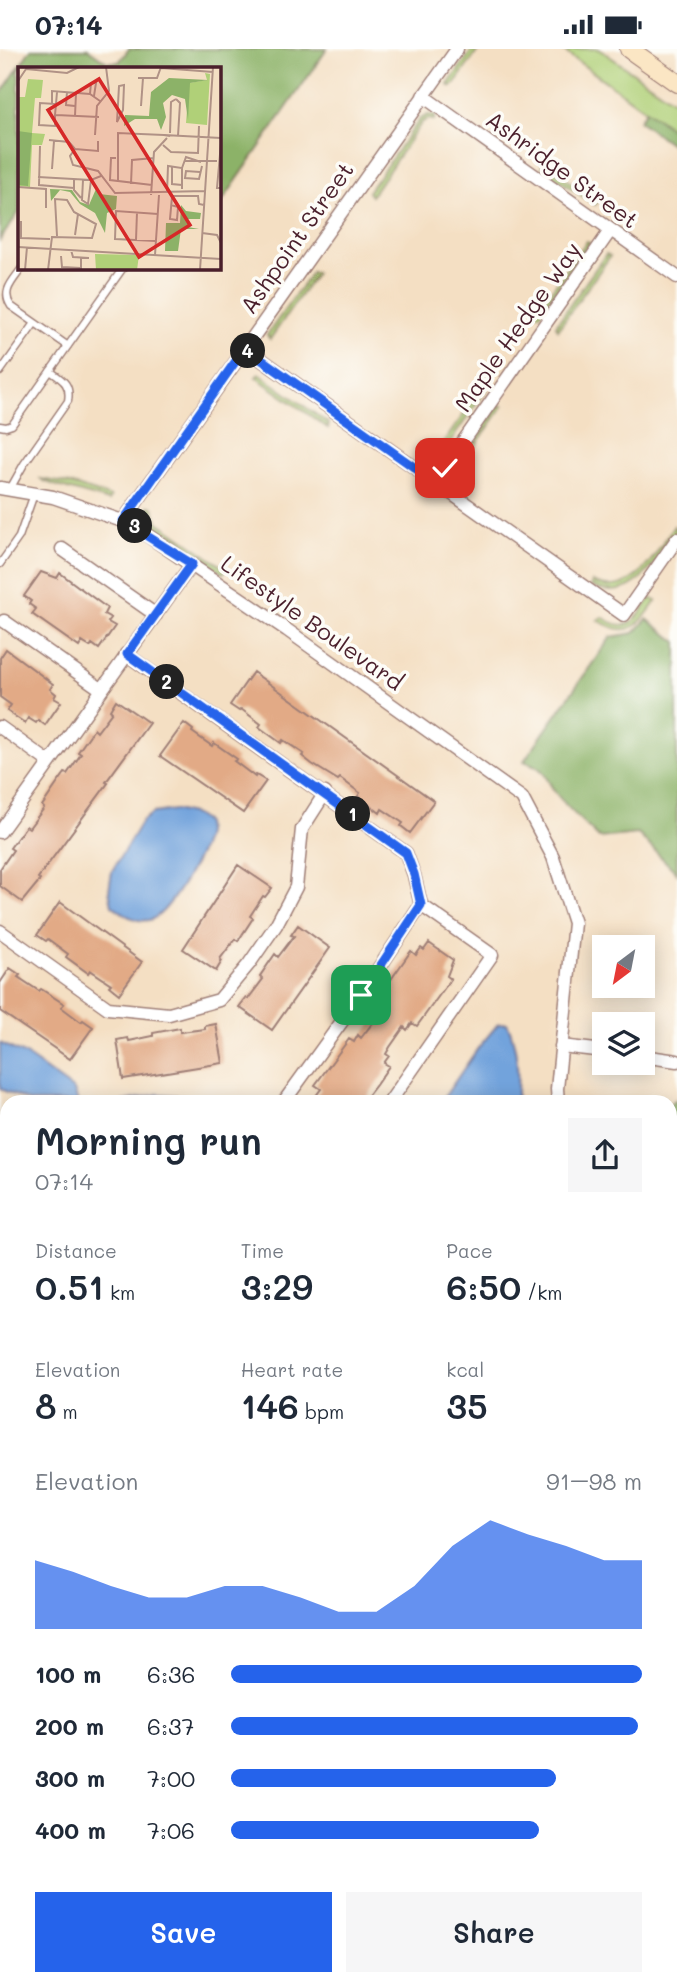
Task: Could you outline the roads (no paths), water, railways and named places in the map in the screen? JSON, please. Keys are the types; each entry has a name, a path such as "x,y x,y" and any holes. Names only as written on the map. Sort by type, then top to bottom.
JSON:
{"main road":[{"path":"629,49 677,83"}],"street":[{"name":"Ashpoint Street","path":"123,521 457,49"},
{"name":"Ashridge Street","path":"424,96 677,277"},
{"name":"Maple Hedge Way","path":"435,482 610,231"},
{"path":"245,348 624,615 677,539"},
{"name":"Lifestyle Boulevard","path":"5,489 93,509 123,521 192,564 522,798 552,857 573,923 557,1095"},
{"path":"62,549 156,615"},
{"path":"0,832 192,564"},
{"path":"4,621 101,688"},
{"path":"127,654 406,853 421,905 492,954 395,1095"},
{"path":"0,727 49,762"},
{"path":"0,931 108,1008 169,1014 219,1000 249,964 276,925 296,887 302,828 325,793"},
{"path":"289,1095 361,995 421,905"},
{"path":"561,1046 592,1050"},
{"path":"655,1057 677,1060"}],"lane":[{"path":"21,269 7,289 6,299 11,306 68,346"},
{"path":"0,426 12,425 122,269"},
{"path":"0,372 35,323"},
{"path":"5,489 68,401 70,391 66,381 50,371"},
{"path":"0,564 19,537 34,494"}],"water":[{"path":"175,810 195,815 204,821 206,832 200,853 176,894 159,914 146,920 126,915 112,905 109,890 112,871 142,821 153,813"},
{"path":"507,1023 513,1042 517,1062 516,1095 446,1095 478,1048 498,1024"},
{"path":"0,1043 24,1054 74,1090 76,1095 14,1095 0,1089"}]}
